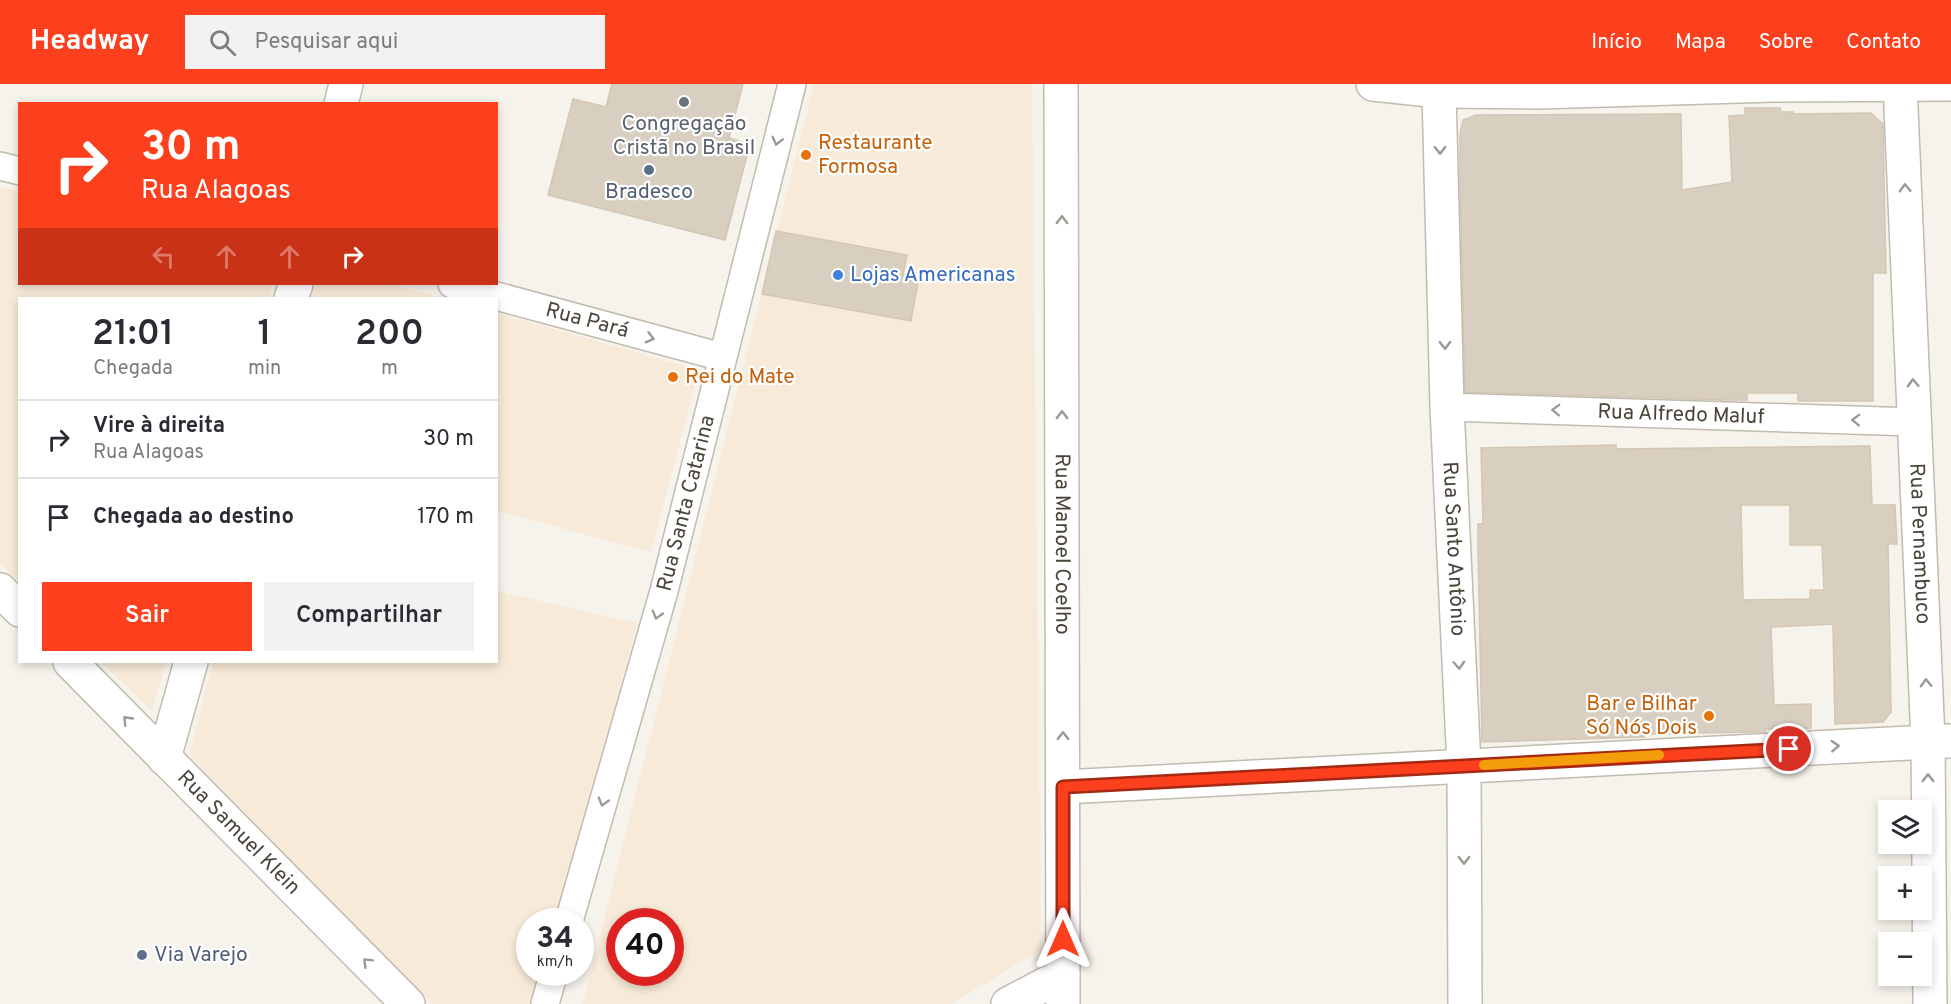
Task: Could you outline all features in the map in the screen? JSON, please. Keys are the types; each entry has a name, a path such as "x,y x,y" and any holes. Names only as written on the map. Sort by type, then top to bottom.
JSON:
{"street":[{"path":"342,102 346,84"},
{"name":"Rua Santa Catarina","path":"573,908 664,591 792,84"},
{"name":"Rua Manoel Coelho","path":"1061,84 1063,990"},
{"path":"1373,84 1439,91 1951,84"},
{"name":"Rua Pernambuco","path":"1900,84 1914,422 1940,741 1930,1004"},
{"name":"Rua Santo Antônio","path":"1439,91 1447,407 1464,766 1465,1004"},
{"path":"0,166 18,170"},
{"name":"Rua Pará","path":"456,285 722,357"},
{"name":"Rua Alfredo Maluf","path":"1447,407 1914,422"},
{"path":"0,590 18,608"},
{"name":"Rua Samuel Klein","path":"71,663 408,1004"},
{"path":"164,758 191,663"},
{"path":"1063,787 1940,741"},
{"path":"545,1004 550,986"},
{"path":"1008,1004 1063,990"}],"shaded area":[{"path":"814,84 1032,84 1041,950 951,1004 583,1004 588,986 594,986 594,960 606,912 606,986 684,986 684,908 607,908"},
{"path":"0,186 18,192 18,285 273,285 269,297 18,297 18,581 0,563"},
{"path":"315,285 393,285 439,297 311,297"},
{"path":"498,313 699,370 651,552 498,511"},
{"path":"498,591 637,623 563,908 516,908 516,986 542,986 538,1004 432,1004 189,755 213,663 498,663"},
{"path":"102,663 166,663 152,711"}],"building":[{"name":"Bradesco","path":"612,84 743,84 729,138 750,144 725,240 548,195 573,99 606,107"},
{"path":"1745,108 1780,108 1781,112 1793,112 1793,114 1871,113 1883,124 1886,273 1873,273 1873,401 1798,401 1798,393 1747,393 1747,400 1723,400 1465,392 1460,180 1460,133 1463,120 1476,115 1681,114 1682,190 1732,182 1729,116 1745,115"},
{"name":"Lojas Americanas","path":"776,231 907,255 903,274 919,277 911,321 762,294"},
{"path":"1616,445 1616,449 1870,446 1872,505 1895,505 1897,544 1888,544 1891,712 1883,722 1835,724 1833,624 1771,627 1774,705 1811,704 1811,728 1765,729 1765,732 1644,734 1644,737 1482,742 1478,548 1478,524 1483,524 1481,448","holes":["1741,505 1790,505 1790,545 1822,545 1824,590 1810,590 1810,599 1743,600"]}],"slow traffic":[{"path":"1484,765 1659,755"}],"place":[{"name":"Congregação Cristã no Brasil","path":"684,102"},
{"name":"Restaurante Formosa","path":"806,155"},
{"name":"Bradesco","path":"649,170"},
{"name":"Lojas Americanas","path":"838,275"},
{"name":"Rei do Mate","path":"673,377"},
{"name":"Bar e Bilhar Só Nós Dois","path":"1709,716"},
{"name":"Via Varejo","path":"142,955"}],"route":[{"path":"1063,939 1063,787 1789,749"}]}
